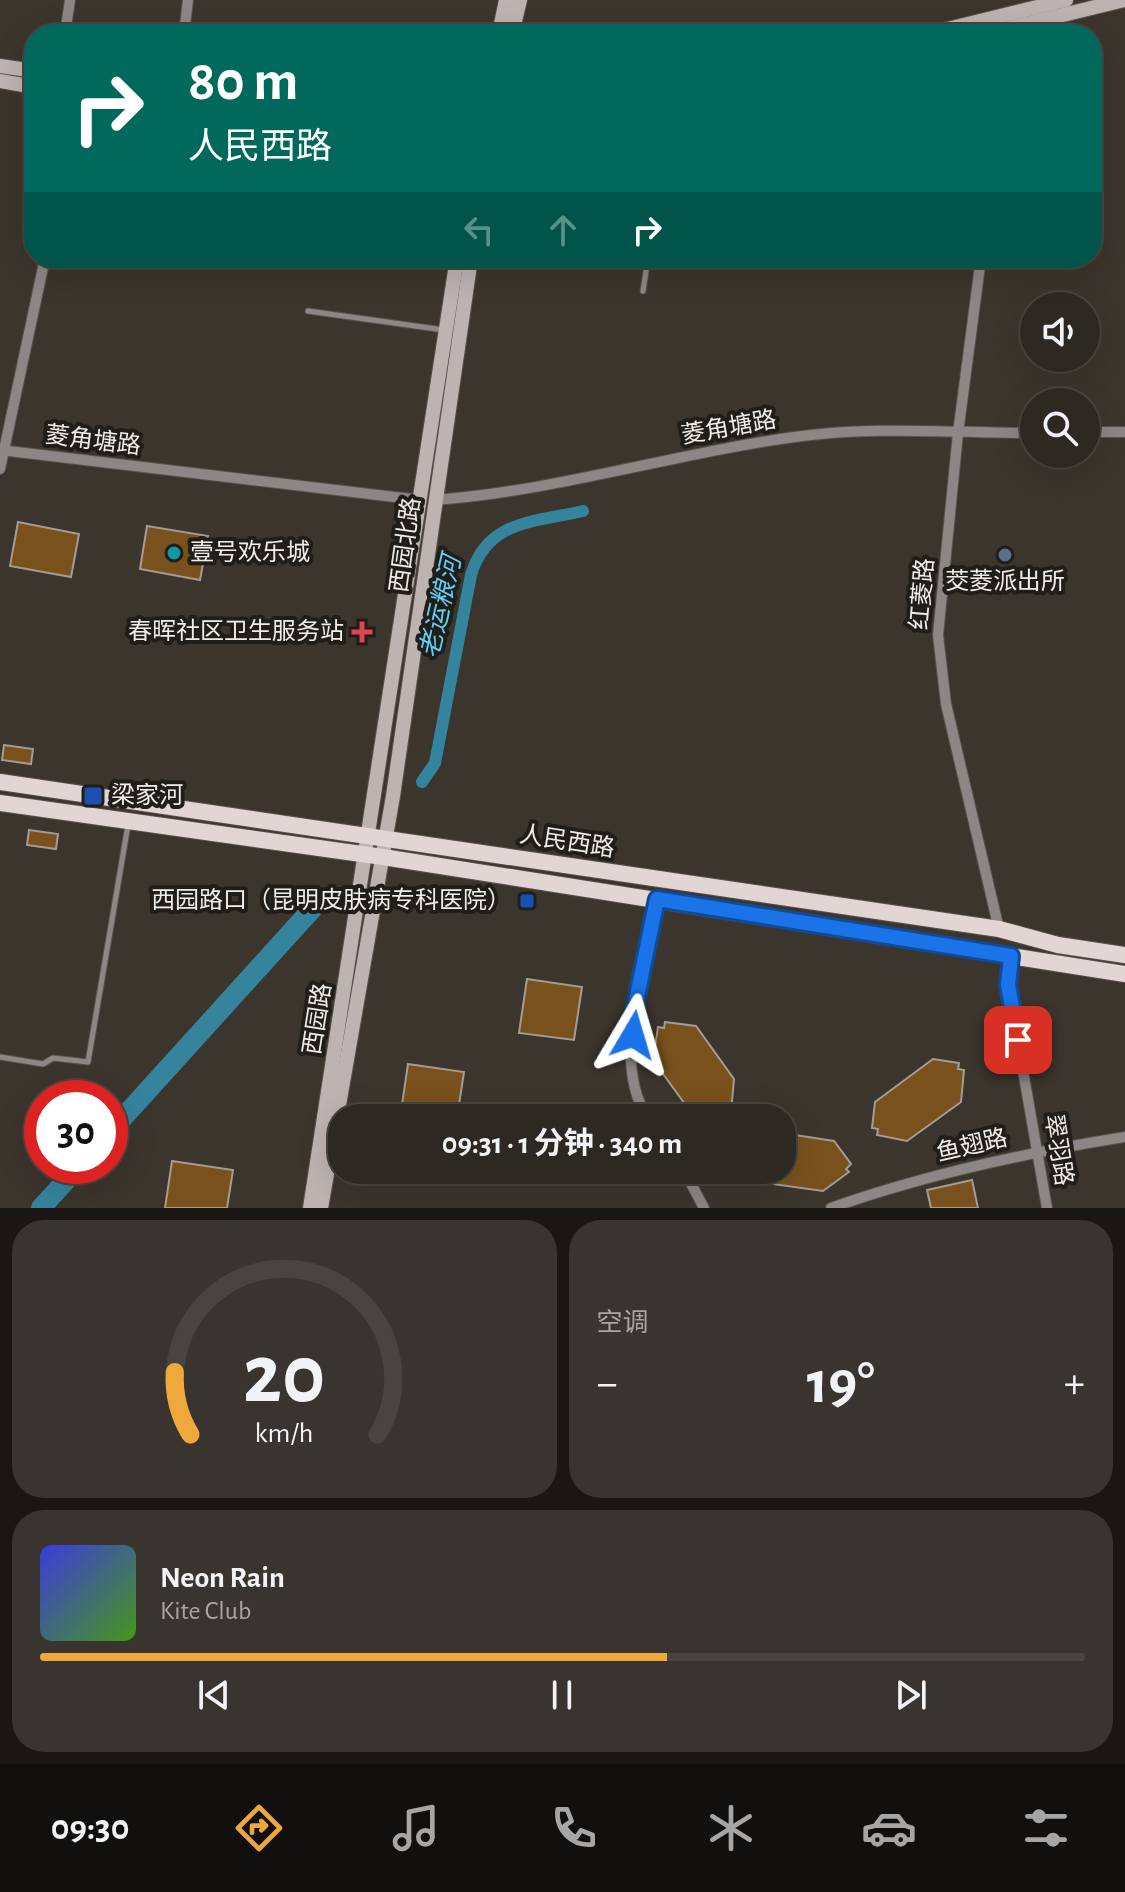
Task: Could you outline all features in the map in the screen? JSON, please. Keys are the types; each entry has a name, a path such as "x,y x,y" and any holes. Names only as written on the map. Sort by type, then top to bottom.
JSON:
{"main road":[{"path":"501,24 506,0"},
{"path":"514,24 520,0"},
{"path":"968,24 1066,0"},
{"path":"1027,24 1124,0"},
{"path":"0,66 24,70"},
{"path":"0,81 24,85"},
{"name":"西园北路","path":"427,500 445,330 455,268"},
{"name":"西园北路","path":"378,838 427,500 469,268"},
{"name":"人民西路","path":"0,782 999,929 1058,945 1125,955"},
{"name":"人民西路","path":"0,803 375,856 1125,974"},
{"name":"西园路","path":"310,1208 378,838"},
{"name":"西园路","path":"321,1208 375,856"}],"street":[{"path":"66,24 70,0"},
{"path":"185,24 188,0"},
{"path":"0,469 43,268"},
{"name":"红菱路","path":"980,268 958,433 938,635 946,704 999,929"},
{"name":"菱角塘路","path":"2,451 427,500 484,497 710,450 804,435 856,431 1020,433"},
{"path":"1100,432 1125,432"},
{"path":"642,1104 634,1085 631,1060 634,1011 657,899"},
{"name":"翠羽路","path":"1011,956 1008,985 1047,1208"},
{"name":"鱼翅路","path":"831,1208 899,1184 1038,1150 1125,1137"},
{"path":"691,1184 704,1208"}],"lane":[{"path":"643,291 646,268"},
{"path":"308,311 445,330"},
{"path":"0,1057 43,1064 53,1058 88,1062 129,821"}],"building":[{"path":"18,522 79,534 71,577 10,566"},
{"name":"壹号欢乐城","path":"147,526 208,536 200,580 140,569"},
{"path":"4,745 33,749 31,764 2,760"},
{"path":"29,830 58,834 56,849 27,845"},
{"path":"527,979 582,987 574,1040 519,1033"},
{"path":"665,1022 696,1026 734,1079 732,1104 685,1104 653,1060 658,1027 664,1028"},
{"path":"933,1059 959,1063 958,1069 964,1070 961,1102 907,1141 877,1135 878,1129 872,1128 875,1102"},
{"path":"408,1064 464,1072 459,1104 402,1104"},
{"path":"796,1135 834,1141 851,1164 846,1169 849,1172 823,1191 772,1184 796,1184"},
{"path":"172,1161 233,1170 227,1208 165,1208"},
{"path":"972,1180 978,1208 931,1208 927,1190"}],"waterway":[{"name":"老运粮河","path":"422,782 435,763 471,575 478,557 488,543 515,526 583,511"},
{"name":"老运粮河","path":"128,1112 314,907"},
{"name":"老运粮河","path":"41,1208 63,1184"}],"place":[{"name":"壹号欢乐城","path":"174,553"},
{"name":"茭菱派出所","path":"1005,555"},
{"name":"春晖社区卫生服务站","path":"362,632"},
{"name":"梁家河","path":"93,796"},
{"name":"西园路口（昆明皮肤病专科医院）","path":"527,901"}],"route":[{"path":"633,1035 634,1011 657,899 1011,956 1008,985 1018,1040"}]}
